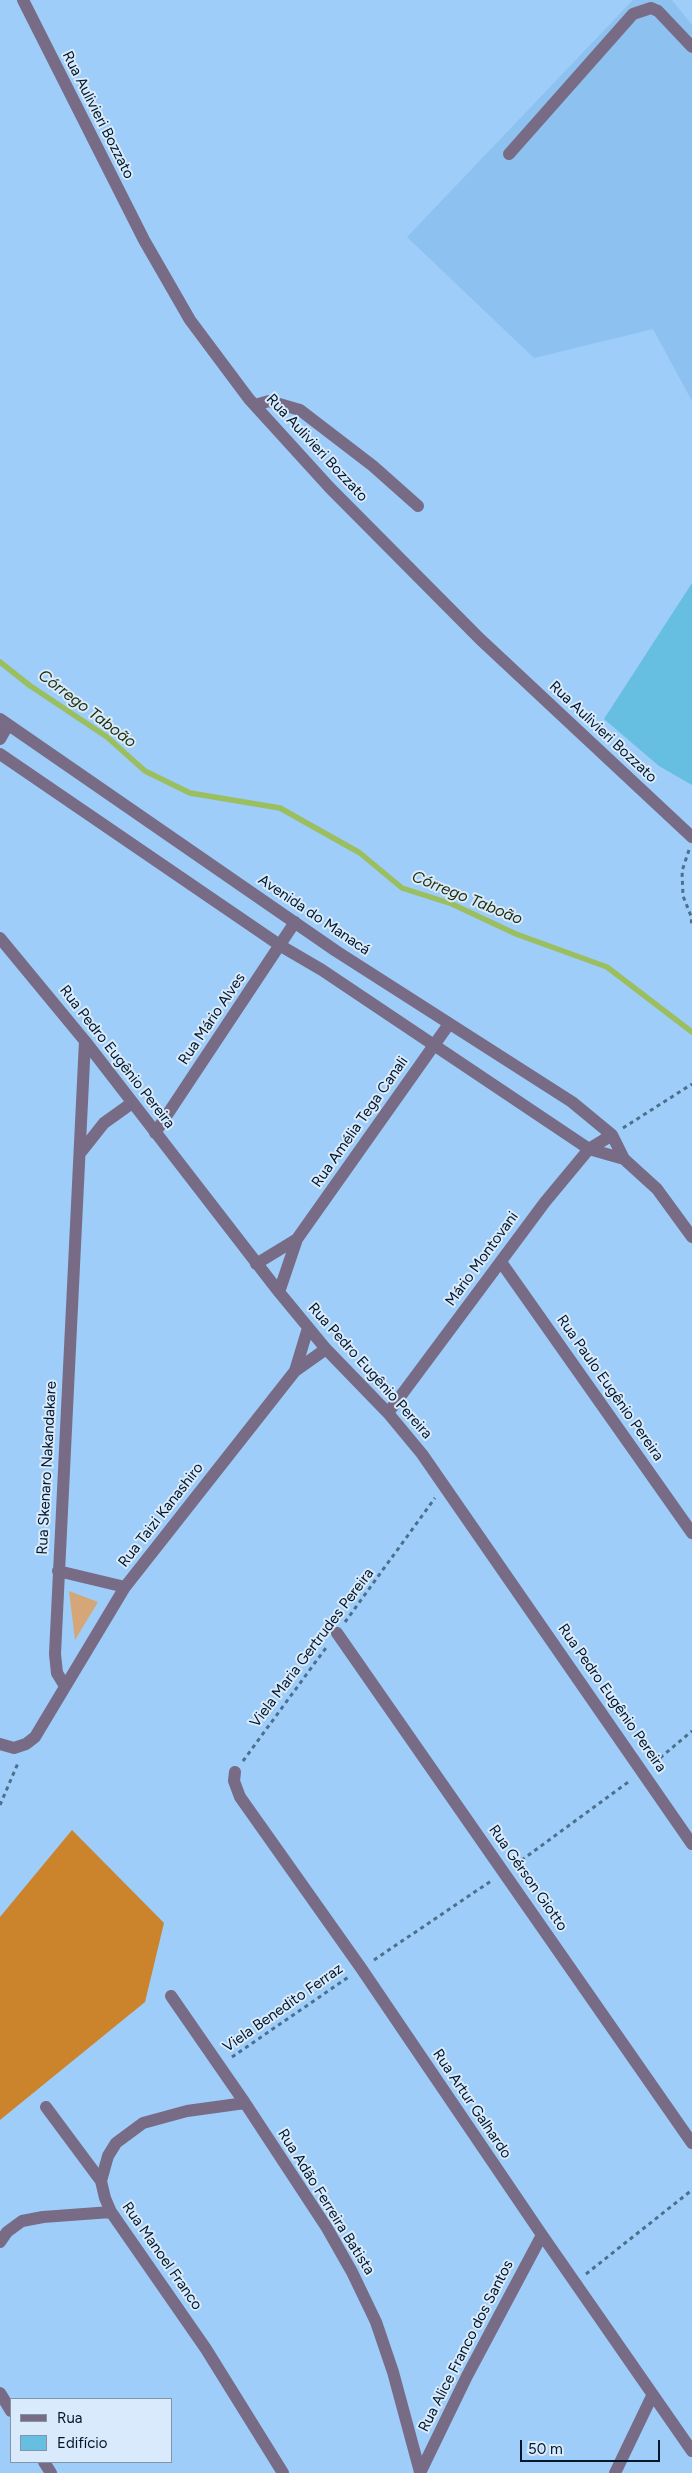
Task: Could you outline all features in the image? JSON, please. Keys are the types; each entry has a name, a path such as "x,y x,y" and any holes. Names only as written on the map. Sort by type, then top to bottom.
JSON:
{"street":[{"name":"Rua Aulivieri Bozzato","path":"23,0 144,240 190,320 255,405 330,488 480,639 691,842"},
{"path":"509,154 633,14 651,8 658,11 692,47"},
{"path":"255,405 269,401 300,410 373,466 418,506"},
{"path":"0,739 4,722"},
{"name":"Avenida do Manacá","path":"4,722 295,922 449,1024 572,1102 612,1135"},
{"path":"0,754 281,946 322,970 589,1149 624,1159"},
{"name":"Rua Mário Alves","path":"155,1133 281,946 295,922"},
{"name":"Rua Pedro Eugênio Pereira","path":"0,938 85,1041 256,1264 326,1349 388,1413 444,1485 692,1844"},
{"name":"Rua Amélia Tega Canali","path":"279,1292 297,1239 449,1024"},
{"name":"Rua Skenaro Nakandakare","path":"65,1686 57,1673 54,1654 81,1152 85,1041"},
{"path":"81,1152 104,1123 132,1103"},
{"path":"612,1135 624,1159 656,1189 692,1237"},
{"name":"Mário Montovani","path":"388,1413 545,1202 589,1149 612,1135"},
{"name":"Rua Amélia Tega Canali","path":"256,1264 297,1239"},
{"name":"Rua Paulo Eugênio Pereira","path":"502,1262 692,1533"},
{"name":"Rua Taizi Kanashiro","path":"295,1371 308,1328"},
{"name":"Rua Taizi Kanashiro","path":"65,1686 125,1587 295,1371 326,1349"},
{"path":"58,1571 125,1587"},
{"name":"Rua Gérson Giotto","path":"336,1633 505,1872 692,2143"},
{"path":"0,1744 14,1748 26,1744 41,1729 65,1686"},
{"name":"Rua Artur Galhardo","path":"235,1772 234,1781 240,1797 361,1968 542,2236 692,2451"},
{"name":"Rua Adão Ferreira Batista","path":"171,1996 245,2103 327,2228 352,2272 376,2322 393,2372 420,2473"},
{"path":"101,2181 108,2156 116,2142 143,2123 187,2111 245,2103"},
{"path":"46,2107 101,2181"},
{"name":"Rua Manoel Franco","path":"101,2181 111,2212 196,2334 283,2473"},
{"path":"0,2242 7,2232 22,2221 43,2217 111,2212"},
{"name":"Rua Alice Franco dos Santos","path":"420,2473 467,2376 542,2236"},
{"path":"0,2392 10,2409"},
{"path":"615,2473 652,2396"}],"path":[{"path":"691,842 682,871 683,896 692,927"},
{"path":"612,1135 692,1084"},
{"name":"Viela Maria Gertrudes Pereira","path":"235,1772 408,1538 444,1485"},
{"name":"Viela Benedito Ferraz","path":"219,2066 505,1872 643,1772 692,1731"},
{"path":"0,1805 26,1744"},
{"path":"575,2282 692,2190"}],"shaded area":[{"path":"633,0 672,0 692,25 692,401 653,329 534,358 407,237"},
{"path":"69,1591 98,1602 75,1640"},
{"path":"72,1830 164,1923 145,2002 0,2120 0,1917"}],"building":[{"path":"692,583 692,785 659,766 604,719"}],"waterway":[{"name":"Córrego Taboão","path":"0,662 29,685 107,737 145,771 190,793 280,808 360,853 402,888 452,904 516,934 607,967 692,1032"}]}
